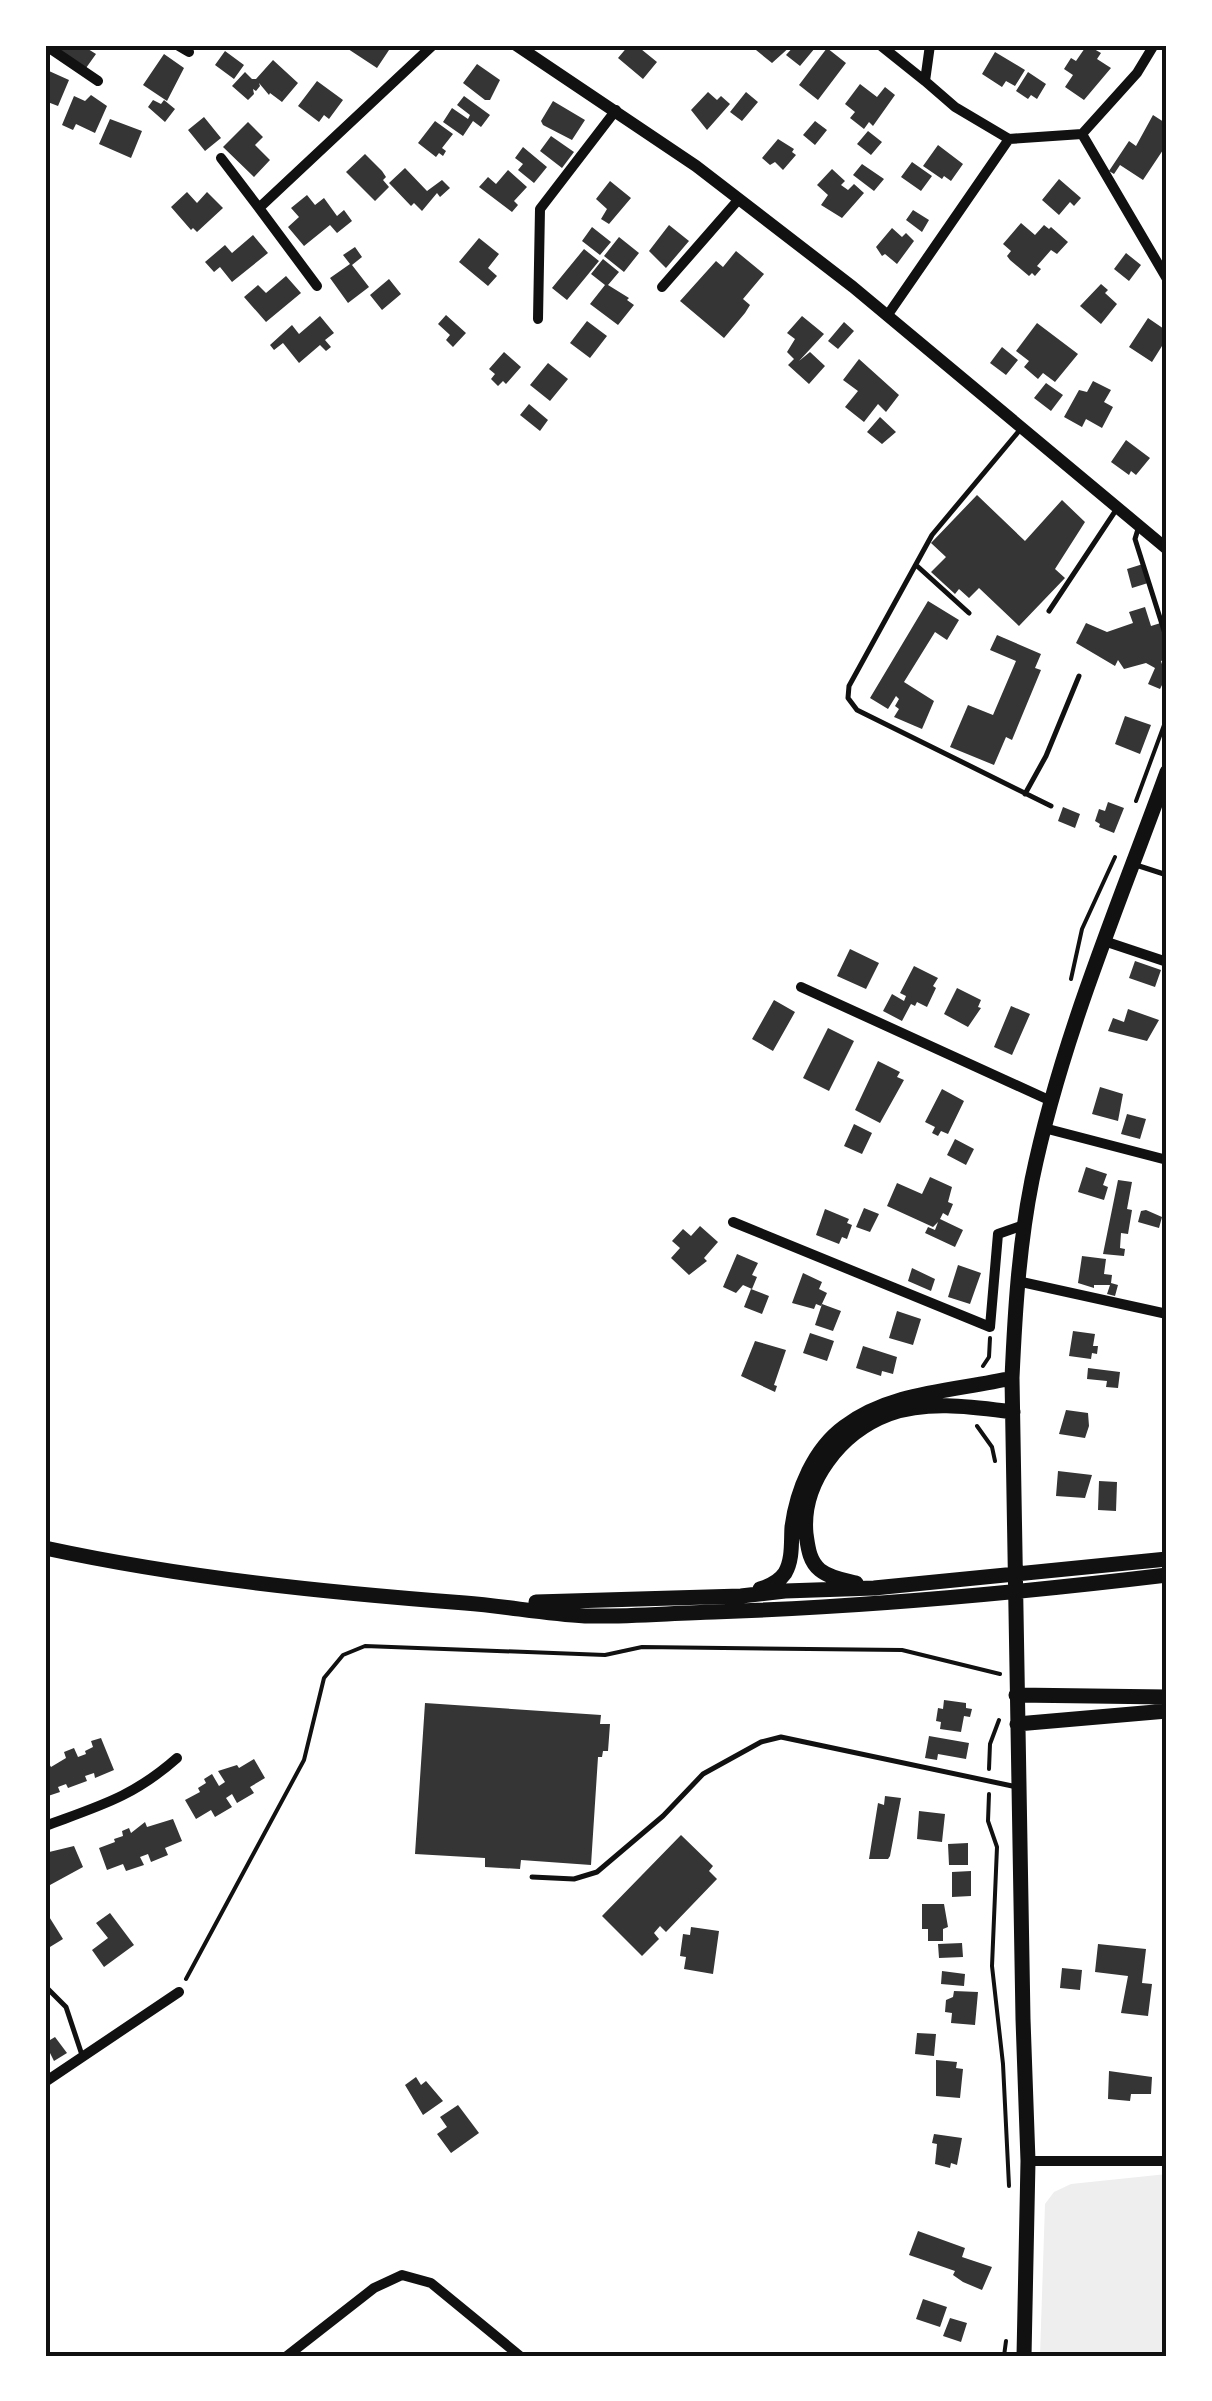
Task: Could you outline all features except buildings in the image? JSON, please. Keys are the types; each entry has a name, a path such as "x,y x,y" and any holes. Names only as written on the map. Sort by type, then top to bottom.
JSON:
{"main road":[{"path":"1024,2356 1028,2160 1020,1788 1017,1724 1009,1691 1015,1649 1012,1378 1017,1281 1024,1224 1051,1101 1104,941 1167,772"},
{"path":"740,1596 774,1584 785,1574 798,1496 816,1458 841,1429 871,1409 894,1400 1012,1378"},
{"path":"874,1588 830,1576 817,1568 808,1552 805,1523 822,1468 860,1428 910,1408 972,1407 1013,1412"},
{"path":"45,1548 120,1564 242,1582 584,1616 908,1601 1167,1575"},
{"path":"466,1603 740,1596 785,1590 874,1588 1167,1558"},
{"path":"1009,1691 1167,1698"},
{"path":"1017,1724 1167,1710"}],"street":[{"path":"45,45 98,81"},
{"path":"177,45 189,52"},
{"path":"258,208 432,45"},
{"path":"516,45 616,110 739,200 887,316 1139,526 1164,540"},
{"path":"880,45 955,107 1009,140 1082,134 1137,73 1154,45"},
{"path":"925,81 930,45"},
{"path":"538,319 540,210 616,110"},
{"path":"1082,134 1167,279"},
{"path":"887,316 1009,140"},
{"path":"220,158 317,286"},
{"path":"662,287 739,200"},
{"path":"1104,941 1167,962"},
{"path":"801,986 1051,1101"},
{"path":"1044,1128 1167,1160"},
{"path":"733,1222 990,1327 998,1234 1024,1224"},
{"path":"1017,1281 1167,1314"},
{"path":"45,1826 122,1798 143,1787 177,1758"},
{"path":"45,2082 179,1992"},
{"path":"1028,2160 1167,2161"},
{"path":"288,2356 374,2288 402,2275 431,2283 520,2356"}],"lane":[{"path":"1022,427 932,535 849,686 848,698 857,710 1051,806"},
{"path":"1049,611 1118,508"},
{"path":"1139,526 1136,539 1167,640"},
{"path":"915,564 969,613"},
{"path":"1025,794 1046,756 1079,676"},
{"path":"1134,865 1167,875"},
{"path":"532,1877 574,1879 597,1872 662,1816 703,1774 761,1742 781,1737 1020,1788"},
{"path":"45,1986 66,2007 83,2058"}],"path":[{"path":"975,1372 989,1357 990,1327"},
{"path":"973,1421 992,1448 996,1463"},
{"path":"179,1992 304,1760 324,1678 343,1655 354,1650 366,1646 404,1646 605,1656 642,1648 902,1650 1002,1674"},
{"path":"1002,1660 1002,1674 1009,1691"},
{"path":"1000,1717 990,1744 988,1821 998,1847 992,1966 1009,2150 1009,2200"},
{"path":"1004,2356 1006,2340"}],"shaded area":[{"path":"1167,2174 1167,2356 1040,2356 1045,2204 1054,2192 1071,2184"}]}
